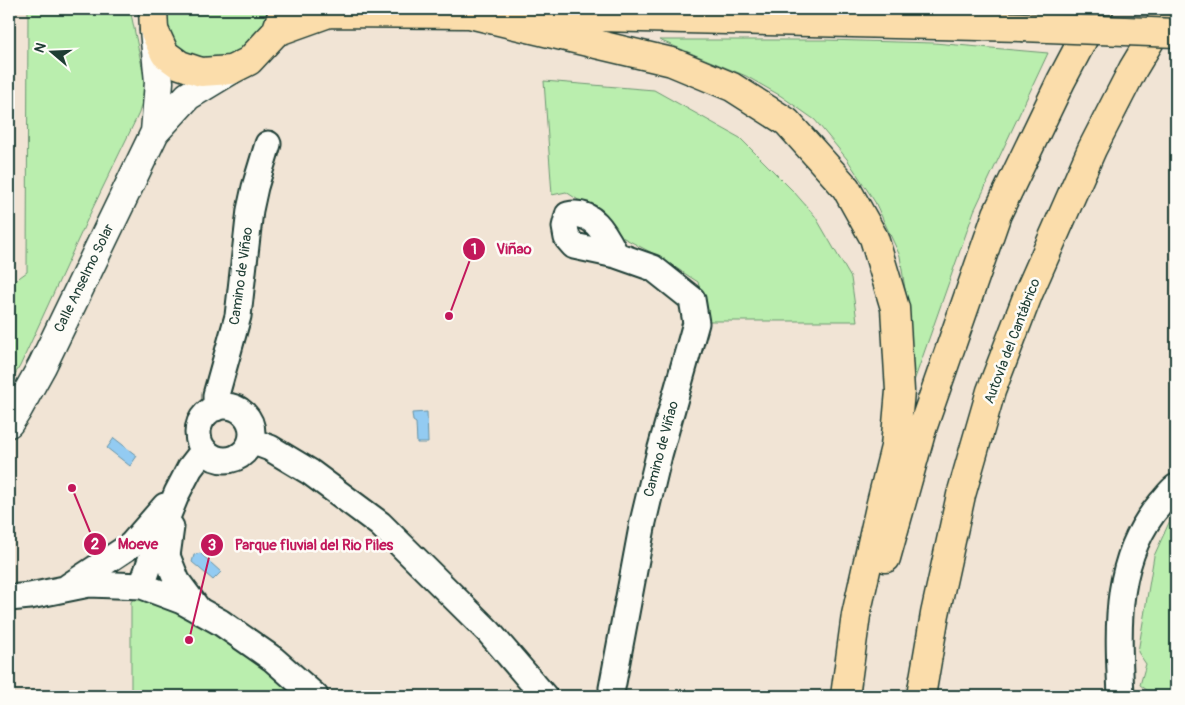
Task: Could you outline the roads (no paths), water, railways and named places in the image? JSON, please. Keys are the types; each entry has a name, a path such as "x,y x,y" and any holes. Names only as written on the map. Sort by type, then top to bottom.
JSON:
{"main road":[{"path":"860,696 882,572 922,429 996,214 1061,81 1099,9"},
{"name":"Autovía del Cantábrico","path":"921,696 935,614 961,495 991,390 1029,292 1092,149 1133,69 1169,9"},
{"path":"153,19 165,54 180,65 201,72 230,70 249,62 280,20 329,13 469,14 1022,26 1176,33"},
{"path":"469,14 672,62 732,87 787,122 846,188 874,238 895,308 900,391 895,448 856,616 845,696"},
{"name":"Calle Anselmo Solar","path":"153,19 160,82 155,132"},
{"name":"Calle Anselmo Solar","path":"9,423 42,366 155,132 188,96 230,70"}],"street":[{"name":"Camino de Viñao","path":"216,408 216,395 238,316 254,187 268,144"},
{"name":"Camino de Viñao","path":"608,693 643,522 659,455 696,323 692,299 653,268 616,255"},
{"path":"223,406 234,407 242,411 250,421 252,431 251,442 245,452 237,457 230,460 217,458 204,450 201,445 198,435 199,426 205,415 216,408 223,406"},
{"path":"251,442 270,448 310,472 380,524 489,632 544,696"},
{"path":"136,586 177,493 190,468 204,450"},
{"path":"1121,696 1118,629 1123,584 1135,544 1150,516 1176,487"},
{"path":"65,589 131,545 177,493"},
{"path":"177,493 167,556 177,582 199,610"},
{"path":"136,586 132,566 142,532"},
{"path":"16,596 89,584 136,586 182,602 220,622 273,659 315,696"}],"water":[{"path":"427,412 428,443 417,443 416,423 413,421 412,413"},
{"path":"114,438 137,456 130,466 107,448"},
{"path":"200,553 221,572 213,580 192,562 194,555"}],"place":[{"name":"Viñao","path":"449,316"},
{"name":"Moeve","path":"72,488"},
{"name":"Parque fluvial del Rio Piles","path":"189,640"}]}
